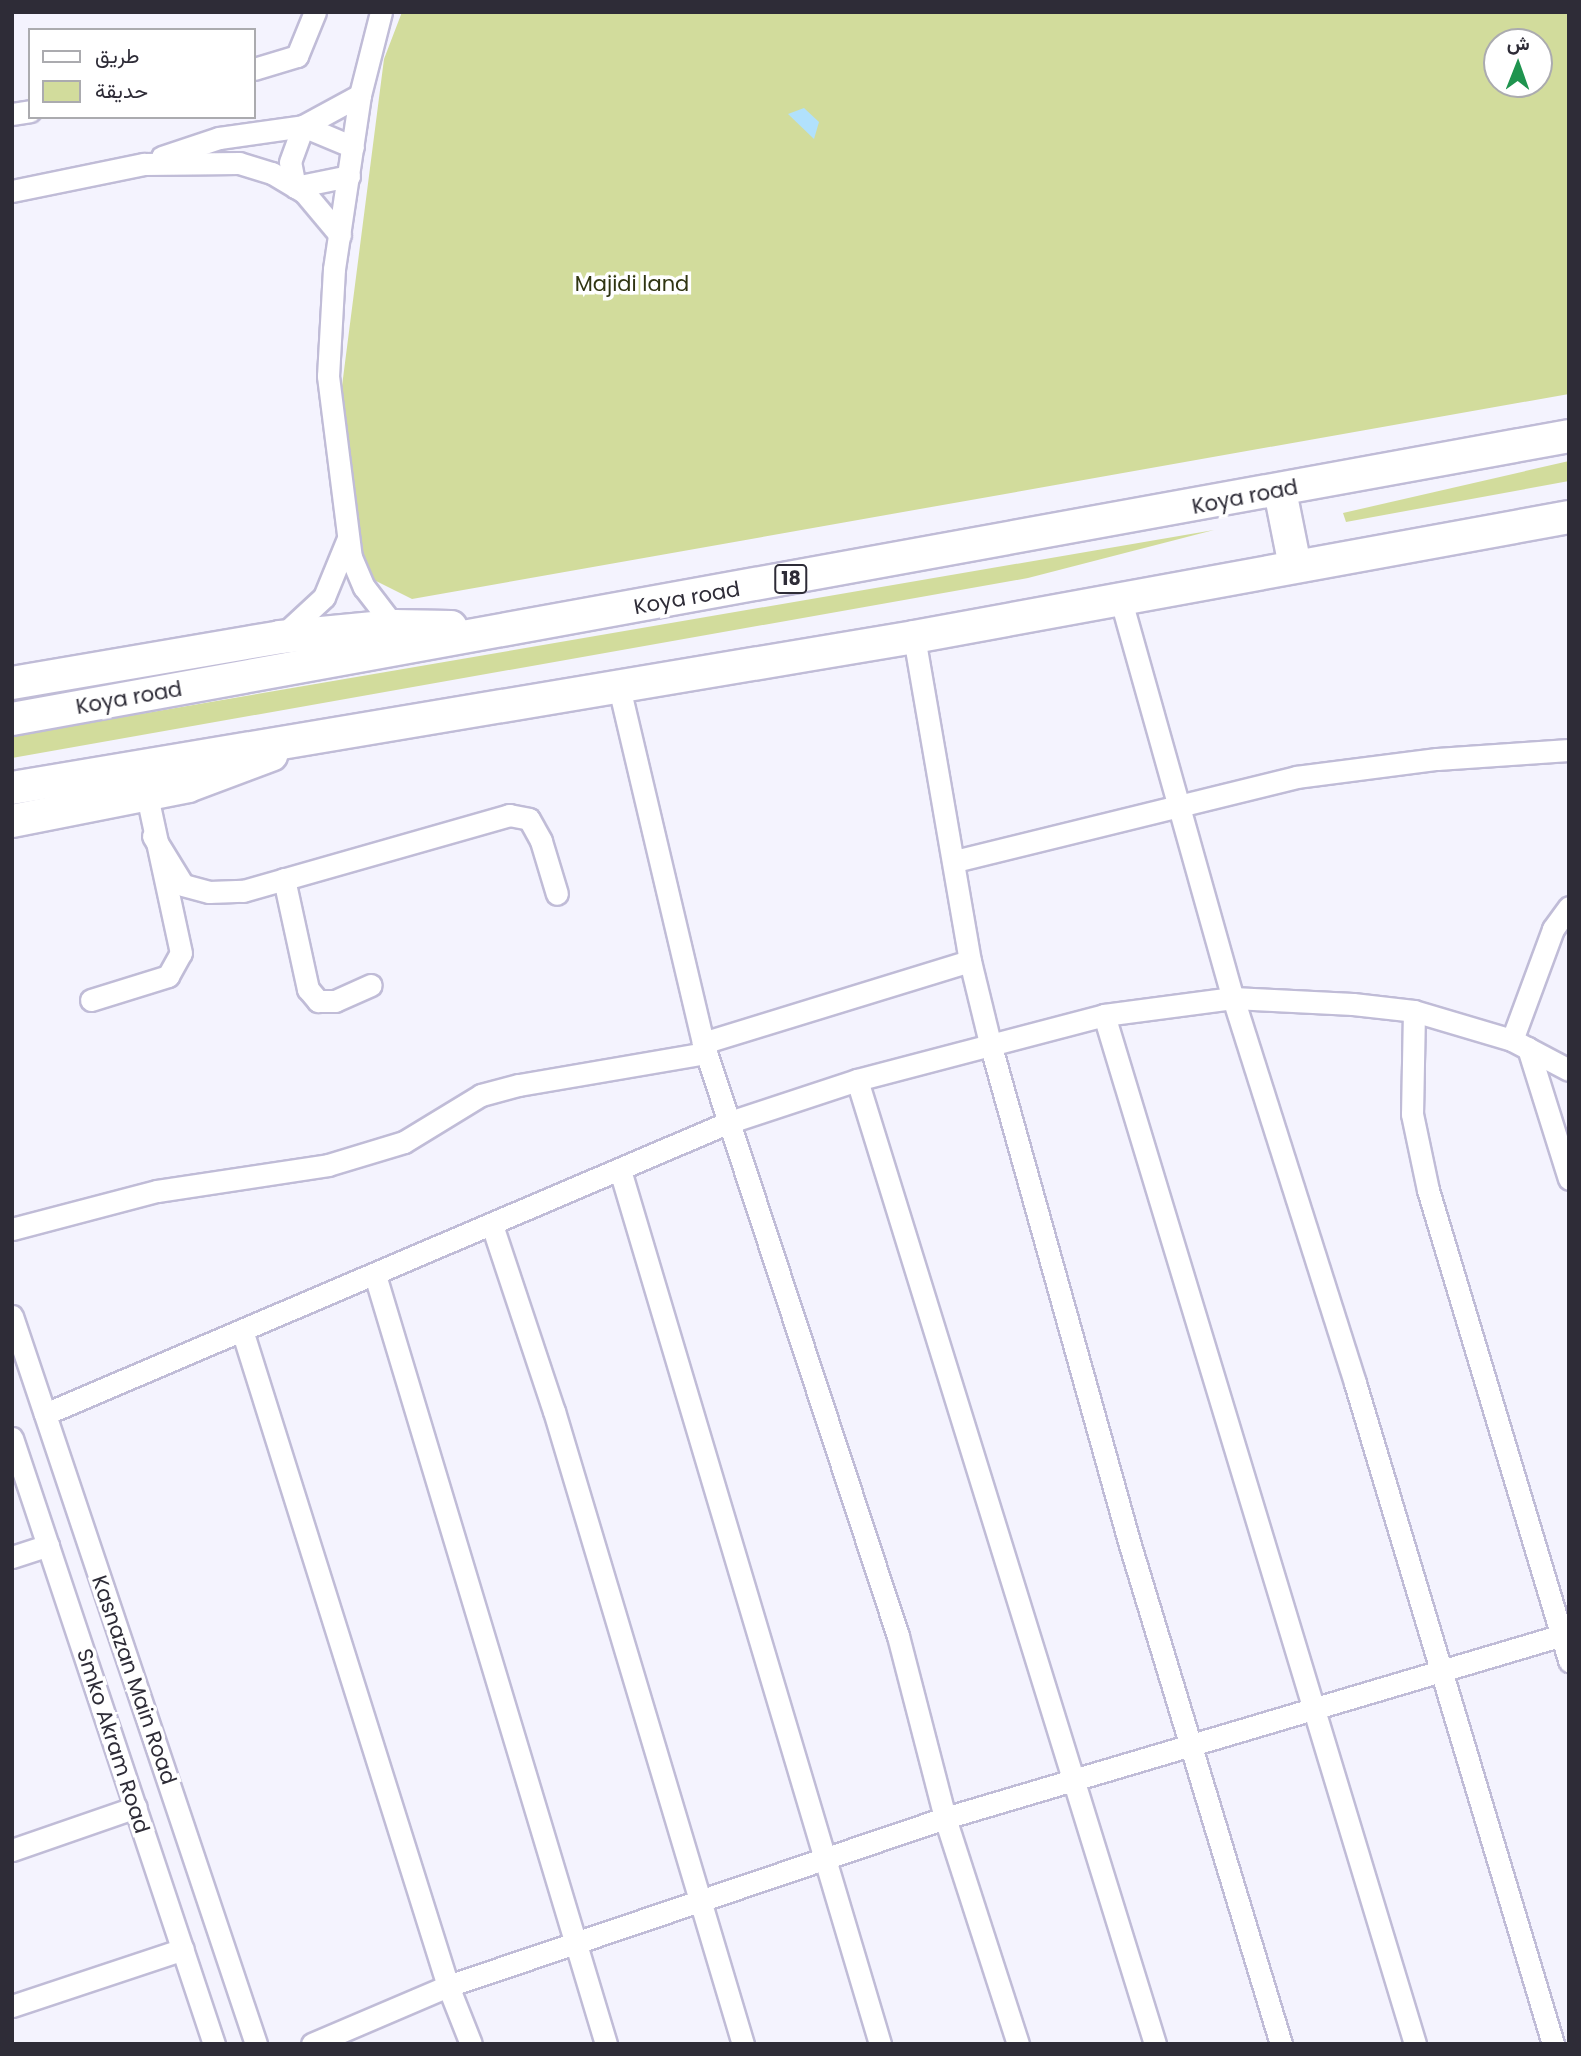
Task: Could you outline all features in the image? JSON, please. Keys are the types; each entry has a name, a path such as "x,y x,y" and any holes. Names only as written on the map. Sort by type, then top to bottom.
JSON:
{"highway":[{"name":"Koya road","path":"12,719 1280,491 1569,436"},
{"path":"1280,491 1295,566"},
{"path":"12,788 618,683 914,637 1120,597 1569,517"},
{"path":"12,683 280,637 394,626 512,630"},
{"path":"12,821 147,796 229,773 319,735"}],"street":[{"path":"256,68 297,56 315,12"},
{"path":"381,12 360,95 352,147 331,303 328,376 347,541 364,587 394,626"},
{"path":"12,191 144,164 219,138 303,126 360,95"},
{"path":"303,126 352,147"},
{"path":"295,187 292,149 303,126"},
{"path":"144,164 239,163 272,173 314,202 340,235"},
{"path":"295,187 349,176"},
{"path":"280,637 324,597 347,541"},
{"path":"1120,597 1176,806 1233,998 1442,1671 1553,2044"},
{"path":"914,637 955,861 970,961 990,1044 1049,1265 1190,1746 1281,2044"},
{"path":"618,683 705,1048 727,1123 898,1636 945,1818 1018,2044"},
{"path":"955,861 1296,777 1437,759 1569,750"},
{"path":"92,1000 168,976 177,962 181,945 153,836 147,796"},
{"path":"153,836 183,885 209,892 243,891 509,815 529,819 541,841 557,894"},
{"path":"284,879 309,989 317,1001 335,1001 371,985"},
{"path":"1569,907 1553,929 1520,1044 1569,1179"},
{"path":"12,1229 157,1191 327,1165 404,1142 481,1095 519,1084 705,1048 970,961"},
{"path":"45,1414 727,1123 857,1080 1104,1015 1233,998 1414,1011 1520,1044 1569,1070"},
{"path":"1414,1011 1412,1114 1429,1190 1565,1634 1569,1661"},
{"path":"1104,1015 1415,2044"},
{"path":"857,1080 1154,2044"},
{"path":"620,1170 880,2044"},
{"path":"492,1225 554,1411 743,2044"},
{"path":"375,1275 606,2044"},
{"name":"Kasnazan Main Road","path":"12,1316 256,2044"},
{"path":"243,1330 448,1986 471,2044"},
{"name":"Smko Akram Road","path":"12,1438 214,2044"},
{"path":"12,1557 48,1545"},
{"path":"312,2044 448,1986 945,1818 1565,1634"},
{"path":"12,1850 135,1807"},
{"path":"12,2006 183,1949"}],"green space":[{"name":"Majidi land","path":"402,12 1569,12 1569,394 412,599 366,576 342,386 384,59"},
{"path":"1569,461 1569,481 1346,522 1343,513"},
{"path":"1214,530 1028,578 12,758 12,736"}],"water":[{"path":"804,108 819,122 814,139 788,114"}]}
